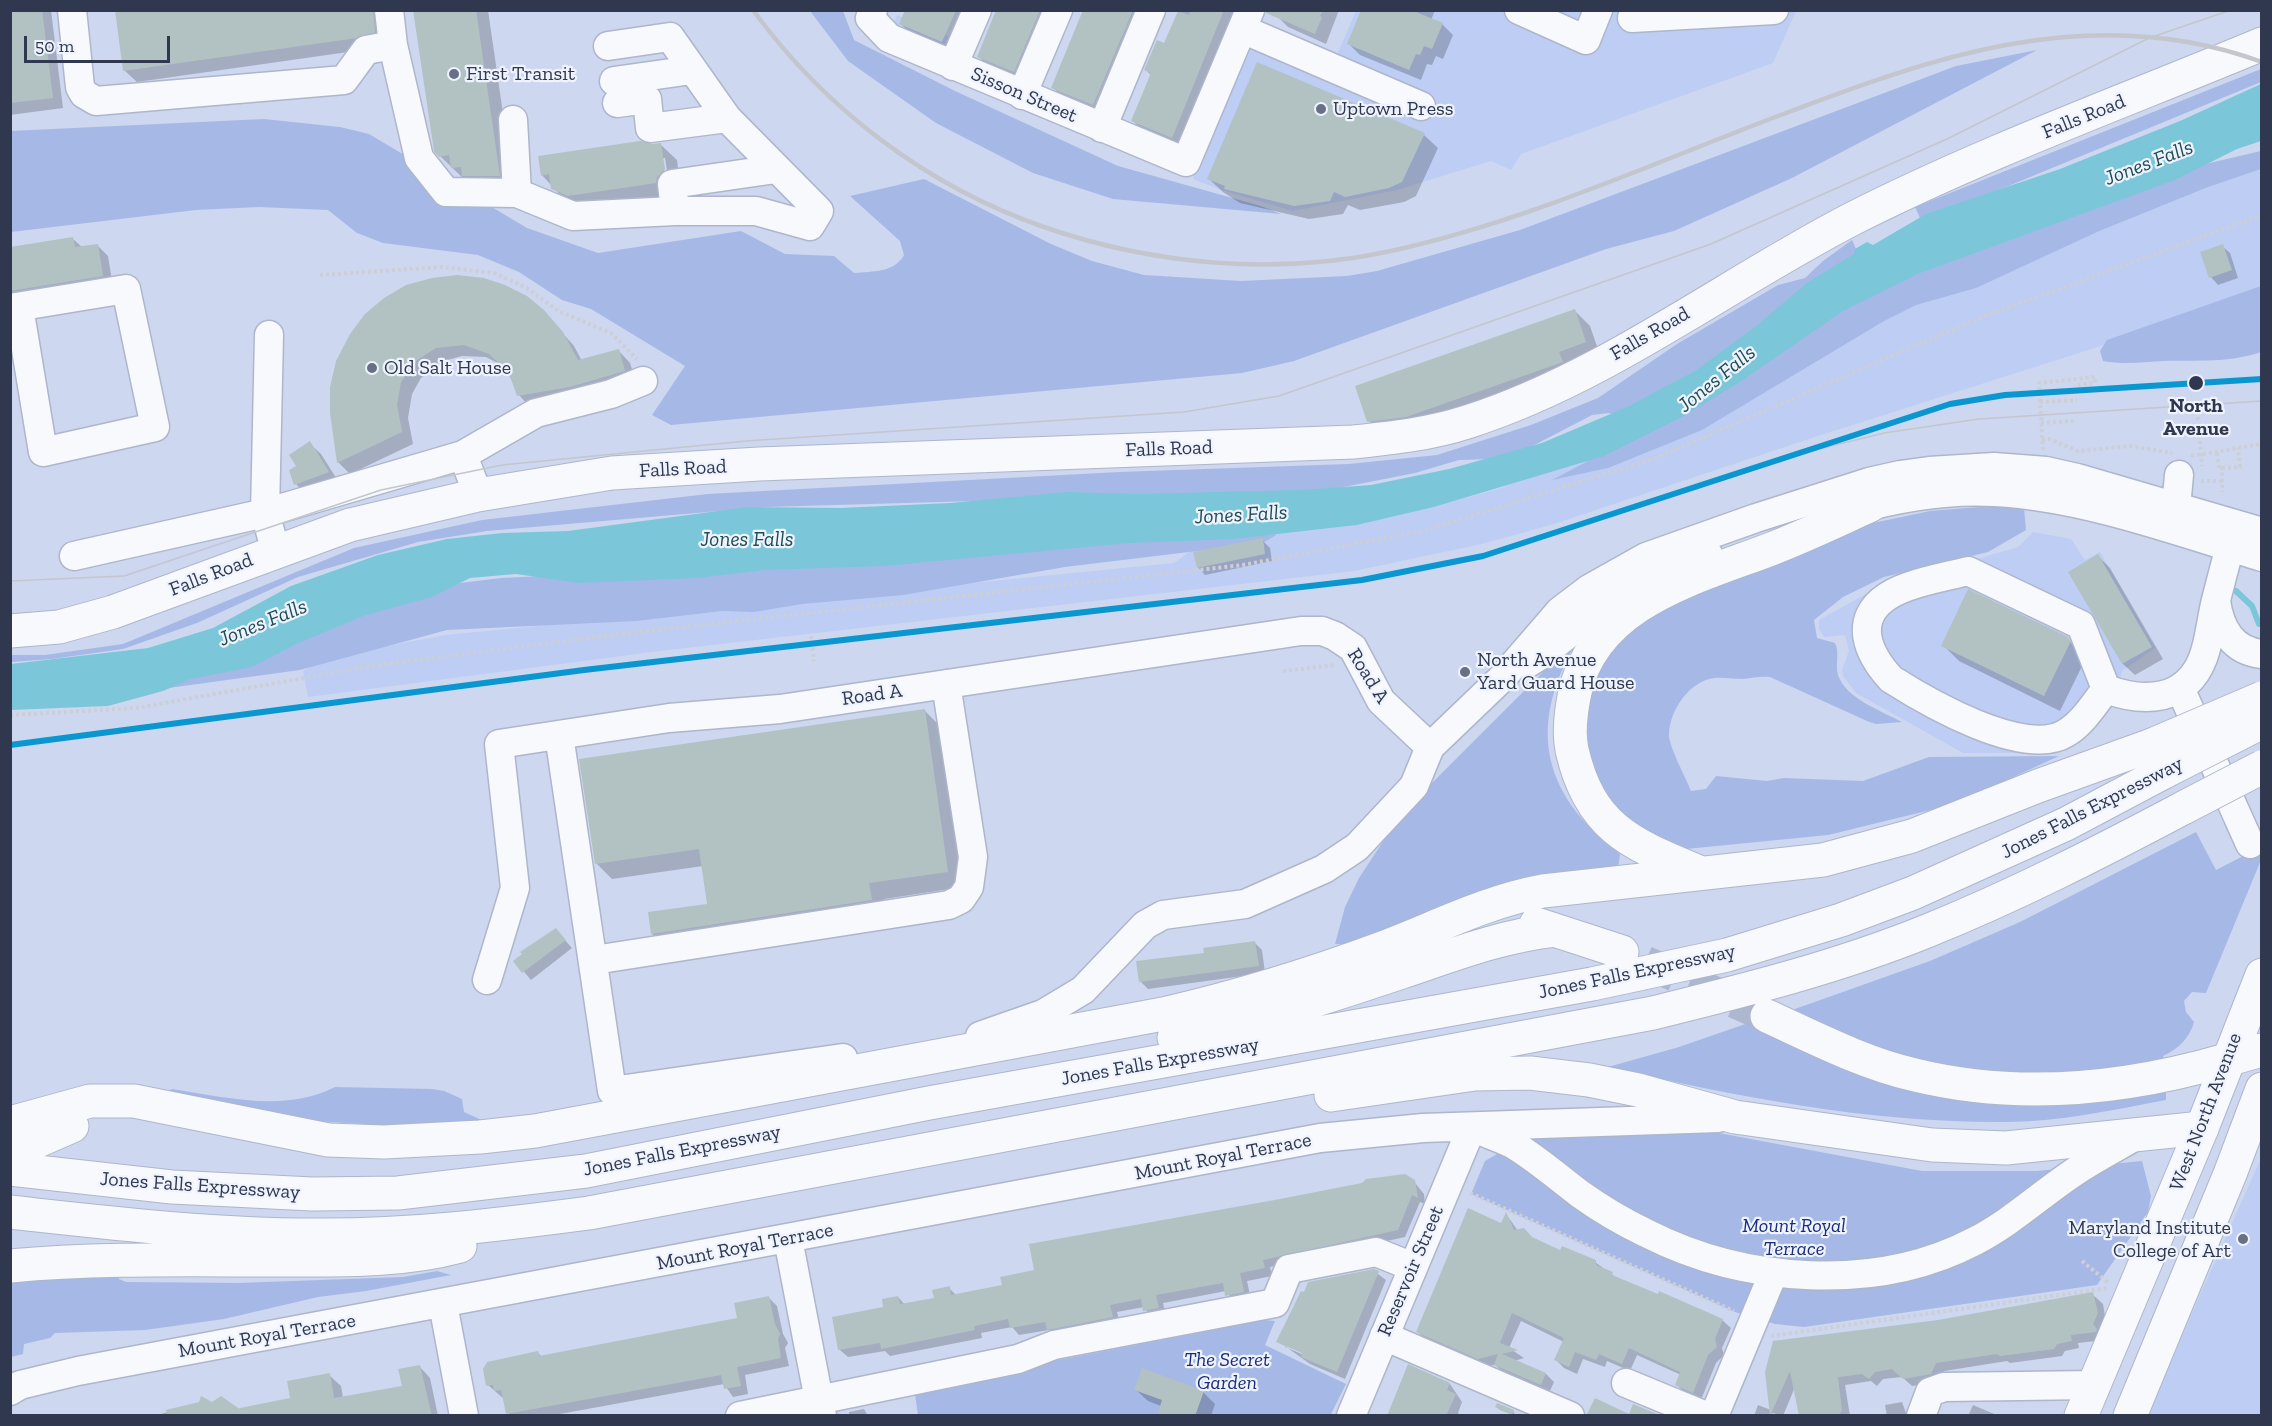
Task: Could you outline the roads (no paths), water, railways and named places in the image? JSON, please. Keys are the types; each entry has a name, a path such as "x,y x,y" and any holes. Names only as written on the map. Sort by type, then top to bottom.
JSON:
{"main road":[{"name":"Falls Road","path":"10,631 59,627 114,612 350,525 478,495 612,473 759,464 1353,442 1404,437 1466,422 1559,383 1622,352 1763,269 1862,215 1973,163 2262,44"},
{"path":"1704,874 1630,841 1613,828 1585,789 1571,746 1570,715 1584,665 1608,629 1632,610 1666,590 1795,540 1871,505"},
{"path":"10,1123 90,1101 134,1101 303,1137 366,1142 480,1137 535,1131 1163,1014 1235,998 1382,948 1512,897 1543,891 1823,860 1883,845 2159,758 2262,698"},
{"name":"Jones Falls Expressway","path":"10,1169 172,1187 312,1194 387,1193 586,1171 929,1103 1592,984 1727,955 1841,920 1914,893 2066,824 2159,758 2262,722"},
{"name":"Jones Falls Expressway","path":"10,1212 174,1228 312,1235 474,1228 589,1214 1653,1013 1784,980 1926,932 2006,898 2262,767"},
{"path":"1469,914 1507,916 1622,952"},
{"path":"929,1103 1040,1065 1216,1029 1367,983 1469,947 1527,933 1555,930"},
{"name":"West North Avenue","path":"2082,1416 2202,1128 2226,1060 2262,975"},
{"path":"1767,1016 1841,1051 1905,1072 1998,1087 2055,1089 2118,1085 2262,1050"},
{"path":"1055,1126 1337,1095 1474,1074 1530,1073 1618,1086 1735,1117 1932,1145 2006,1148 2134,1137 2202,1128 2258,1105"},
{"path":"2130,1416 2258,1105"},
{"path":"10,1152 64,1128 113,1115 137,1114 275,1131"},
{"path":"10,1266 110,1260 310,1260 403,1257 440,1252 589,1214"}],"street":[{"path":"72,10 80,87 84,94 96,101 344,80 366,50 393,45"},
{"path":"389,10 393,45 420,158 446,192 517,193 573,216 675,211 756,211 810,226 819,211 727,118 670,37 608,46"},
{"path":"953,66 976,10"},
{"path":"1022,95 1058,10"},
{"path":"1102,128 1151,10"},
{"path":"1519,10 1586,40 1598,10"},
{"path":"1632,18 1774,10"},
{"name":"Sisson Street","path":"872,14 889,38 1186,162 1246,20"},
{"path":"1246,20 1421,106"},
{"path":"692,70 615,92 647,99 650,128 727,118"},
{"path":"513,120 517,193"},
{"path":"675,211 672,184 776,169"},
{"path":"126,289 155,427 43,453 20,378 15,308 126,289"},
{"path":"269,335 265,513 276,552"},
{"path":"74,556 265,513 463,455 536,413 611,394 643,381"},
{"path":"463,455 478,495"},
{"path":"560,735 612,1091 974,1038 1043,1014 1083,990 1145,925 1163,915 1245,904 1324,869 1357,847 1414,786 1430,747 1503,676 1560,611 1589,589 1646,557 1681,543 1869,482 1929,471 2019,468 2077,478 2176,507 2243,535 2262,557"},
{"path":"2176,507 2186,478"},
{"path":"1503,676 1539,657 1611,601 1688,561 1759,537 1871,505 1962,492 1995,492 2041,497 2243,535"},
{"path":"2106,689 2146,699 2163,696 2180,688 2193,674 2203,658 2216,599 2243,535"},
{"path":"1968,571 2081,625 2106,689 2084,718 2065,734 2048,740 2021,740 1992,731 1891,679 1879,666 1867,645 1867,628 1874,610 1888,596 1968,571"},
{"path":"2216,599 2219,621 2227,637 2251,652 2262,654"},
{"name":"Road A","path":"487,980 515,888 499,744 669,718 780,709 1301,631 1322,632 1335,636 1353,648 1381,701 1430,747"},
{"path":"594,960 949,905 961,899 969,887 973,857 946,684"},
{"path":"2180,688 2247,829"},
{"name":"Mount Royal Terrace","path":"14,1387 78,1371 1320,1138 1423,1128 1735,1117"},
{"name":"Mount Royal Terrace","path":"1472,1128 1514,1145 1613,1216 1649,1235 1688,1251 1773,1274 1852,1274 1884,1270 1942,1255 1996,1229 2076,1171 2134,1137"},
{"name":"Reservoir Street","path":"1351,1416 1472,1128"},
{"path":"788,1239 821,1408"},
{"path":"740,1416 821,1408 1018,1359 1054,1345 1275,1303 1289,1269 1377,1252 1413,1267"},
{"path":"1626,1383 1720,1413 1763,1328 1773,1274"},
{"path":"443,1304 464,1416"},
{"path":"1384,1336 1526,1407 1570,1416"},
{"path":"1921,1416 1930,1392 1944,1387 2094,1385"}],"water":[{"name":"Jones Falls","path":"2261,84 2261,141 2237,149 2175,180 1920,273 1843,311 1743,380 1684,416 1604,456 1434,507 1357,525 1234,539 1130,543 884,566 766,570 697,578 579,583 516,574 470,578 432,597 363,616 294,645 252,667 191,679 163,691 108,706 11,710 11,664 148,648 213,628 291,586 378,555 447,539 502,533 568,531 748,507 841,508 950,503 1068,492 1137,494 1301,490 1371,485 1449,469 1542,443 1627,407 1695,371 1755,327 1807,283 1854,254 1855,249 1867,242 1873,245 1926,214 2060,169 2180,121"}],"waterway":[{"path":"2236,591 2252,606 2259,624"}],"tunnel":[{"path":"1645,962 1767,1016"}],"tram line":[{"path":"10,581 124,576 381,490 502,465 746,441 1184,412 1279,396 1711,244 1947,139 2149,38 2231,10"},
{"path":"1803,453 1884,433 1979,419 2262,401"}],"railway":[{"path":"753,10 781,46 846,112 882,141 920,167 960,190 1001,210 1086,240 1172,258 1216,263 1304,263 1348,259 1441,239 1587,191 1837,94 1956,56 2016,43 2076,36 2138,36 2199,44 2262,62"}],"place":[{"name":"First Transit","path":"454,74"},
{"name":"Uptown Press","path":"1321,109"},
{"name":"Old Salt House","path":"372,368"},
{"name":"North Avenue","path":"2196,383"},
{"name":"North Avenue Yard Guard House","path":"1465,672"},
{"name":"Maryland Institute College of Art","path":"2243,1239"}],"park label":[{"name":"The Secret Garden","path":"1227,1372"}]}
